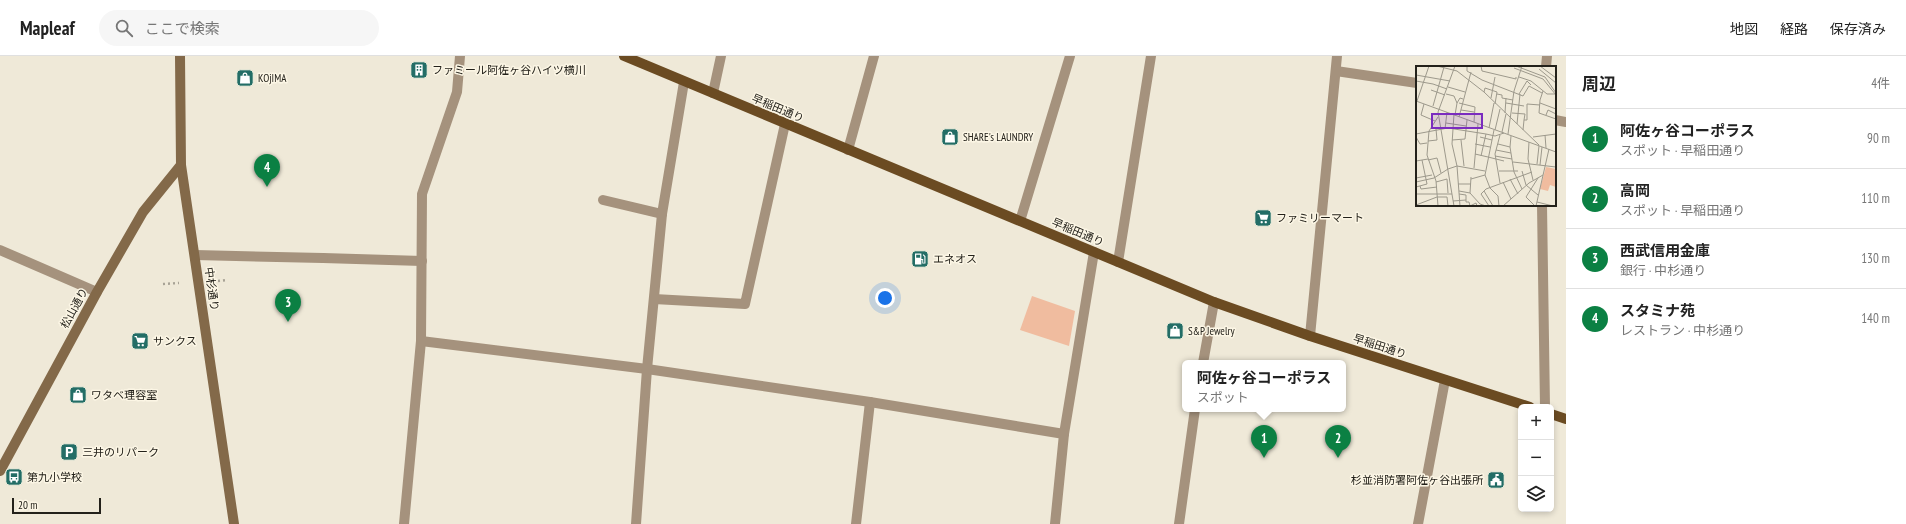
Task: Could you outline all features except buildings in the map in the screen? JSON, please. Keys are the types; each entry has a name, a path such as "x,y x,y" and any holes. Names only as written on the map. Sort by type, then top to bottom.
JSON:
{"main road":[{"name":"中杉通り","path":"180,56 181,165 234,524"},
{"name":"早稲田通り","path":"624,56 1214,302 1310,336 1521,404"},
{"name":"松山通り","path":"0,471 97,292 144,212 181,165"},
{"path":"1554,415 1566,419"}],"street":[{"path":"404,524 421,340 422,194 457,92 460,56"},
{"path":"713,93 721,56"},
{"path":"848,150 874,56"},
{"path":"1020,220 1070,56"},
{"path":"1118,262 1151,56"},
{"path":"1310,336 1337,56"},
{"path":"1546,66 1547,56"},
{"path":"1336,71 1416,83"},
{"path":"636,524 646,369 662,214 684,82"},
{"path":"1556,120 1566,122"},
{"path":"654,298 745,304 786,124"},
{"path":"603,200 662,214"},
{"path":"1542,206 1545,404"},
{"path":"0,250 97,292"},
{"path":"1055,524 1064,434 1094,252"},
{"path":"195,255 422,260"},
{"path":"1204,360 1214,302"},
{"path":"421,340 646,369 870,402 1064,434"},
{"path":"1418,524 1445,380"},
{"path":"856,524 870,402"},
{"path":"1179,524 1195,412"}],"shaded area":[{"path":"1032,296 1075,311 1069,346 1020,330"}],"place":[{"name":"ファミール阿佐ヶ谷ハイツ横川","path":"419,70"},
{"name":"KOjIMA","path":"245,78"},
{"name":"SHARE's LAUNDRY","path":"950,137"},
{"name":"スタミナ苑","path":"267,187"},
{"name":"ファミリーマート","path":"1263,218"},
{"name":"エネオス","path":"920,259"},
{"name":"西武信用金庫","path":"288,322"},
{"name":"S&P Jewelry","path":"1175,331"},
{"name":"サンクス","path":"140,341"},
{"name":"ワタベ理容室","path":"78,395"},
{"name":"三井のリパーク","path":"69,452"},
{"name":"阿佐ヶ谷コーポラス","path":"1264,458"},
{"name":"高岡","path":"1338,458"},
{"name":"第九小学校","path":"14,477"},
{"name":"杉並消防署阿佐ヶ谷出張所","path":"1496,480"}]}
